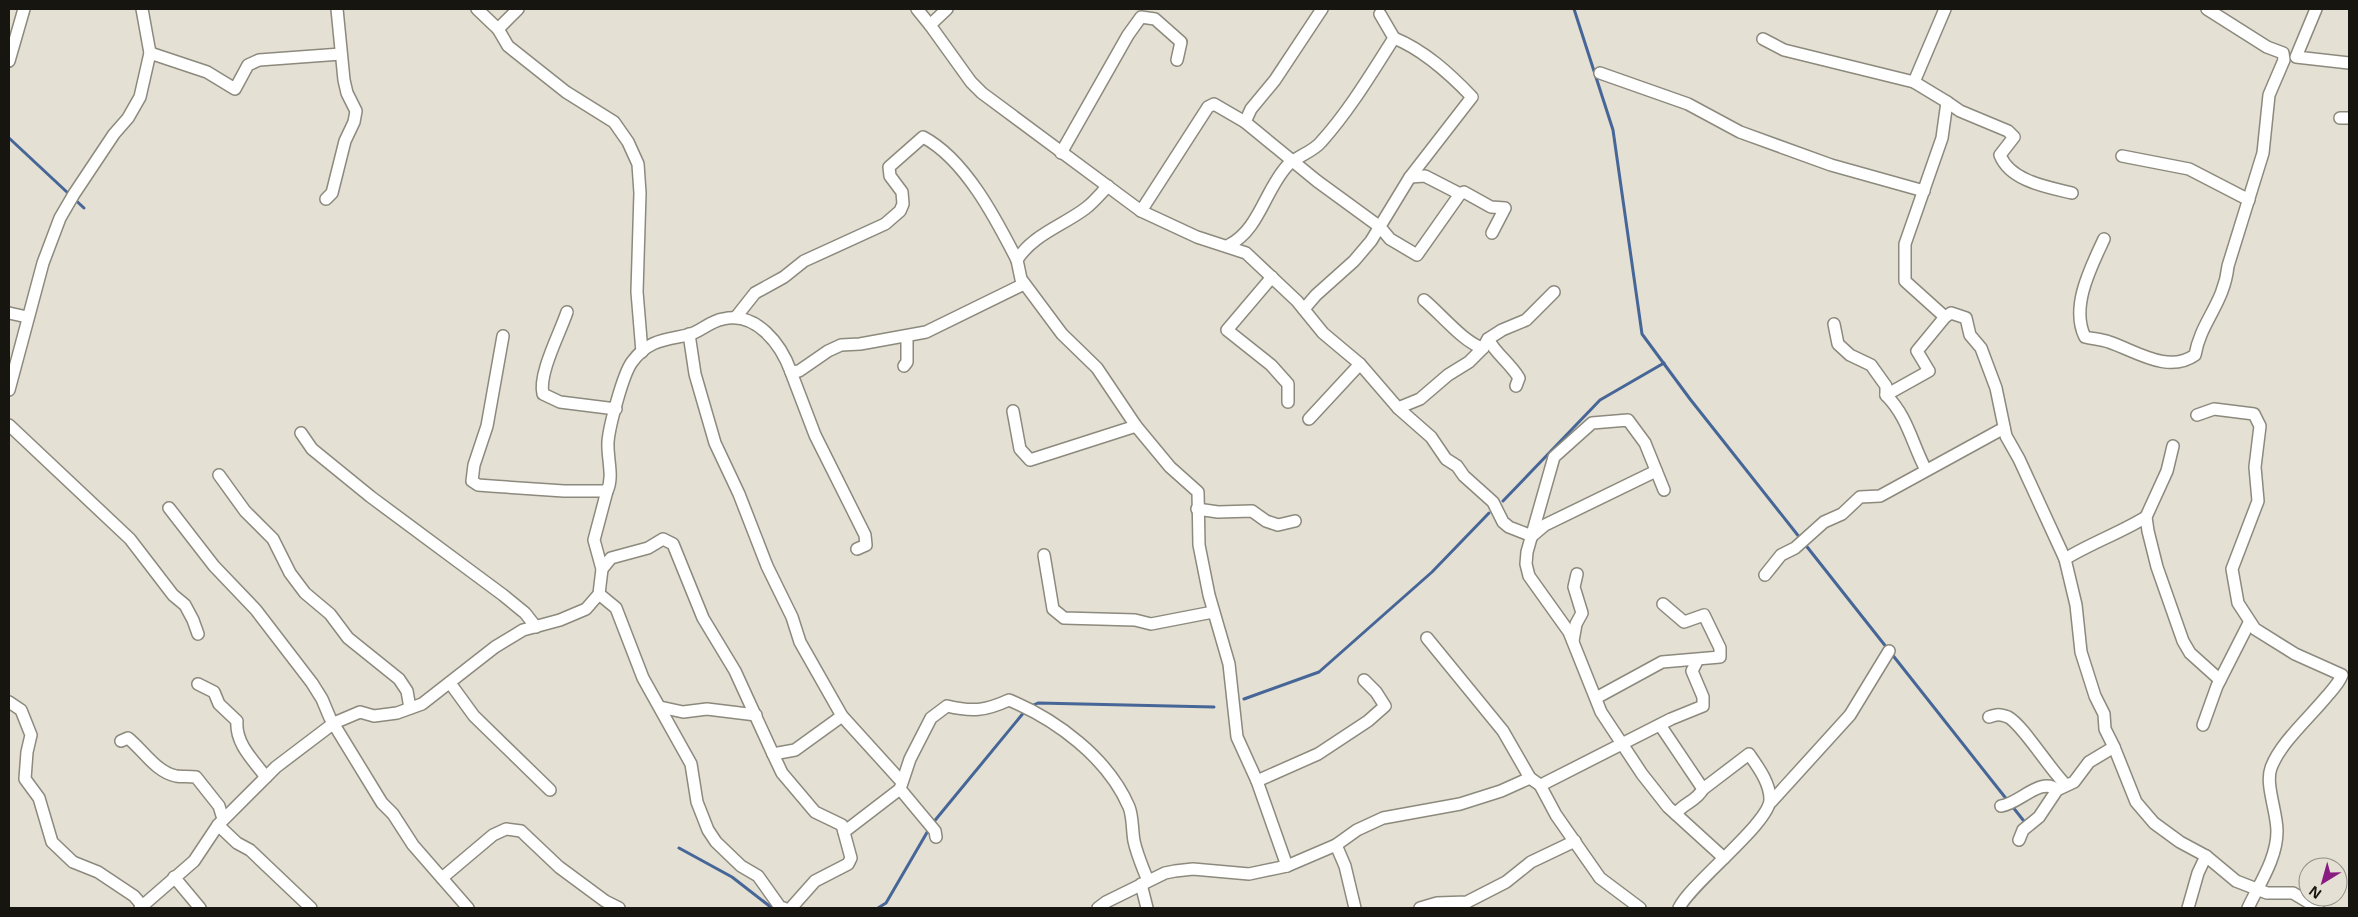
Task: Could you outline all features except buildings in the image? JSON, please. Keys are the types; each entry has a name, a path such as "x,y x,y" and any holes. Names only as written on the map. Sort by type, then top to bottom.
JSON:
{"street":[{"path":"9,390 42,263 60,218 114,134 128,118 140,97 150,53 142,9"},
{"path":"326,199 332,193 345,141 354,122 356,111 347,93 337,9"},
{"path":"477,9 498,29 508,46 566,92 614,122 628,142 638,164 640,193 637,292 642,352"},
{"path":"498,29 518,9"},
{"path":"917,9 976,88 1061,153 1141,211 1197,237 1229,245 1246,253 1304,310 1323,333 1360,364 1398,408 1431,437 1446,459 1457,466 1464,476 1493,502 1503,522 1509,527 1532,536"},
{"path":"930,25 947,9"},
{"path":"1245,122 1252,109 1275,80 1322,9"},
{"path":"1914,82 1945,9"},
{"path":"2104,239 2081,291 2081,320 2085,336 2108,342 2159,362 2186,362 2195,356 2197,342 2226,285 2228,266 2263,154 2269,95 2284,60 2283,53 2267,47 2207,9"},
{"path":"2296,57 2316,9"},
{"path":"9,61 20,10"},
{"path":"1304,310 1316,295 1354,262 1380,227 1410,177 1472,97 1457,82 1411,45 1394,38 1383,10"},
{"path":"1061,153 1128,35 1141,17 1155,19 1181,42 1177,60"},
{"path":"1229,245 1241,239 1266,203 1271,190 1288,164 1320,144 1358,95 1394,38"},
{"path":"1763,39 1784,50 1914,82 1960,111 2008,131 2014,137 2000,154 2004,163 2012,172 2030,181 2072,193"},
{"path":"150,53 207,72 235,89 248,65 259,60 341,54"},
{"path":"2284,60 2296,57 2349,63"},
{"path":"1600,72 1688,104 1740,132 1831,166 1924,191"},
{"path":"1945,317 1905,281 1905,244 1942,138 1947,102"},
{"path":"1141,211 1208,107 1214,104 1245,122 1380,227 1390,239 1417,255 1460,194"},
{"path":"736,317 755,293 784,277 804,261 885,224 900,211 903,204 902,192 890,176 889,167 923,137 932,142 958,166 1004,234 1017,260 1021,279 1033,293 1038,304 1062,334 1097,368 1136,426 1170,467 1198,492 1200,501 1197,509 1199,545 1214,612 1229,664 1237,737 1257,781 1287,866"},
{"path":"2122,156 2189,169 2249,200"},
{"path":"1410,177 1425,176 1460,194 1464,192 1490,207 1505,208 1492,233"},
{"path":"1017,260 1042,235 1086,208 1108,186"},
{"path":"1272,277 1227,330 1271,365 1283,378 1288,384 1288,402"},
{"path":"791,372 799,371 828,351 841,345 926,332 1024,284"},
{"path":"1398,408 1420,399 1502,330 1526,320 1554,292"},
{"path":"1424,300 1477,347 1485,344"},
{"path":"567,312 546,369 542,388 543,394 560,402 616,410"},
{"path":"9,313 27,317"},
{"path":"1886,395 1929,371 1917,351 1945,317 1951,314 1966,318 1970,335 1981,348 1996,388 2006,436 2019,459 2065,559 2076,605 2081,652 2104,714 2105,730 2114,747 2136,802 2147,816 2180,842 2206,856 2236,880 2267,893 2284,891 2293,893 2318,908"},
{"path":"9,702 21,710 32,735 27,752 25,779 39,798 52,842 73,862 98,872 134,896 140,903 141,908 194,861 220,822 266,776 289,756 334,723 360,712 374,716 398,713 422,704 495,648 523,630 560,620 586,609 599,594 602,569 594,540 607,491 611,484 608,439 624,377 632,362 657,340 689,334 721,319 736,317 759,325 786,358 816,435 865,535 866,545 857,549"},
{"path":"1834,324 1838,344 1850,355 1871,366 1886,386 1886,395 1897,405 1912,432 1926,470"},
{"path":"689,334 698,382 715,443 739,494 767,566 792,617 800,642 842,716 900,785 936,836"},
{"path":"503,336 487,426 474,465 472,481 491,486 564,491 607,491"},
{"path":"904,366 908,336"},
{"path":"1485,344 1493,349 1516,373 1519,378 1516,386"},
{"path":"1309,419 1360,364"},
{"path":"2197,415 2214,409 2254,414 2260,426 2255,467 2258,500 2232,569 2238,603 2249,623 2295,654 2346,672 2302,726 2282,746 2270,770 2269,780 2276,808 2277,833 2272,862 2248,908"},
{"path":"1013,411 1020,449 1030,460 1136,426"},
{"path":"1664,490 1645,443 1628,420 1592,423 1554,457 1526,564 1529,576 1552,604 1573,641 1601,712 1642,774 1676,814 1724,858"},
{"path":"9,425 130,539 173,595 185,606 198,634"},
{"path":"1765,576 1772,564 1781,555 1795,548 1824,522 1842,514 1860,496 1880,496 2004,428"},
{"path":"302,433 312,449 364,491 503,595 525,613 536,627"},
{"path":"2065,559 2088,545 2116,534 2146,516 2166,471 2173,446"},
{"path":"1532,536 1545,525 1656,471"},
{"path":"219,475 245,511 274,539 290,573 305,593 330,614 348,638 399,679 407,691 410,708"},
{"path":"169,508 214,566 231,582 279,639 312,683 382,803 393,814 413,845 468,908"},
{"path":"1197,509 1218,512 1252,511 1266,521 1278,525 1295,521"},
{"path":"2146,516 2157,567 2183,641 2190,652 2220,680"},
{"path":"602,569 611,558 648,548 663,539 673,544 703,618 735,671 782,773 815,812 842,825 851,858 848,864 815,881 792,908"},
{"path":"1044,555 1053,609 1064,618 1118,619 1151,624 1214,612"},
{"path":"1573,641 1576,624 1582,612 1574,587 1578,574"},
{"path":"599,594 616,608 643,678 691,764 697,802 708,830 716,842 741,866 758,876 784,908"},
{"path":"1596,698 1662,662 1683,659 1697,661 1720,657 1722,654 1707,626 1708,621 1704,615 1684,622 1663,604"},
{"path":"2203,725 2220,680 2249,623"},
{"path":"1428,638 1503,731 1530,778 1540,785 1574,841 1600,878 1640,908"},
{"path":"1679,908 1685,896 1724,858 1762,816 1795,772 1850,715 1889,650"},
{"path":"1540,785 1660,725 1703,706 1703,697 1692,671 1697,661"},
{"path":"1257,781 1318,754 1368,721 1385,706 1376,692 1364,680"},
{"path":"450,683 474,716 550,790"},
{"path":"198,684 214,692 219,704 237,721 236,732 247,753 266,776"},
{"path":"844,832 900,785 932,718 947,706 970,711 992,708 1009,700 1027,708 1063,732 1109,771 1130,808 1134,842 1144,883 1147,908"},
{"path":"660,707 683,712 707,709 756,715"},
{"path":"1989,716 1999,714 2010,718 2053,773 2062,788"},
{"path":"773,754 795,750 842,716"},
{"path":"1660,725 1702,789"},
{"path":"121,741 128,738 148,759 167,772 176,776 196,777 219,806 220,822 237,843 250,850 310,908"},
{"path":"2019,840 2023,830 2039,817 2062,788 2074,782 2089,762 2114,747"},
{"path":"1676,814 1679,809 1699,797 1702,789 1749,754 1769,790 1771,802"},
{"path":"1098,908 1106,902 1165,873 1193,869 1249,874 1287,866 1336,845 1357,830 1383,818 1460,804 1500,791 1530,778"},
{"path":"2001,806 2008,805 2044,785 2062,788"},
{"path":"442,878 494,835 506,829 521,831 559,867 605,901 618,908"},
{"path":"1420,908 1437,903 1466,902 1506,882 1531,862 1574,841"},
{"path":"1336,845 1345,866 1356,908"},
{"path":"2188,908 2198,873 2206,856"},
{"path":"174,877 200,908"}],"waterway":[{"path":"1574,9 1613,130 1642,334 1690,399 1800,538"},
{"path":"9,138 84,208"},
{"path":"1503,501 1600,400 1664,363"},
{"path":"1244,699 1319,672 1432,572 1489,513"},
{"path":"1804,543 1887,648"},
{"path":"1891,653 2008,801"},
{"path":"1029,707 1038,703 1214,707"},
{"path":"932,824 1025,711"},
{"path":"2012,806 2027,825"},
{"path":"878,908 886,903 929,829"},
{"path":"679,848 732,877 772,908"}]}
